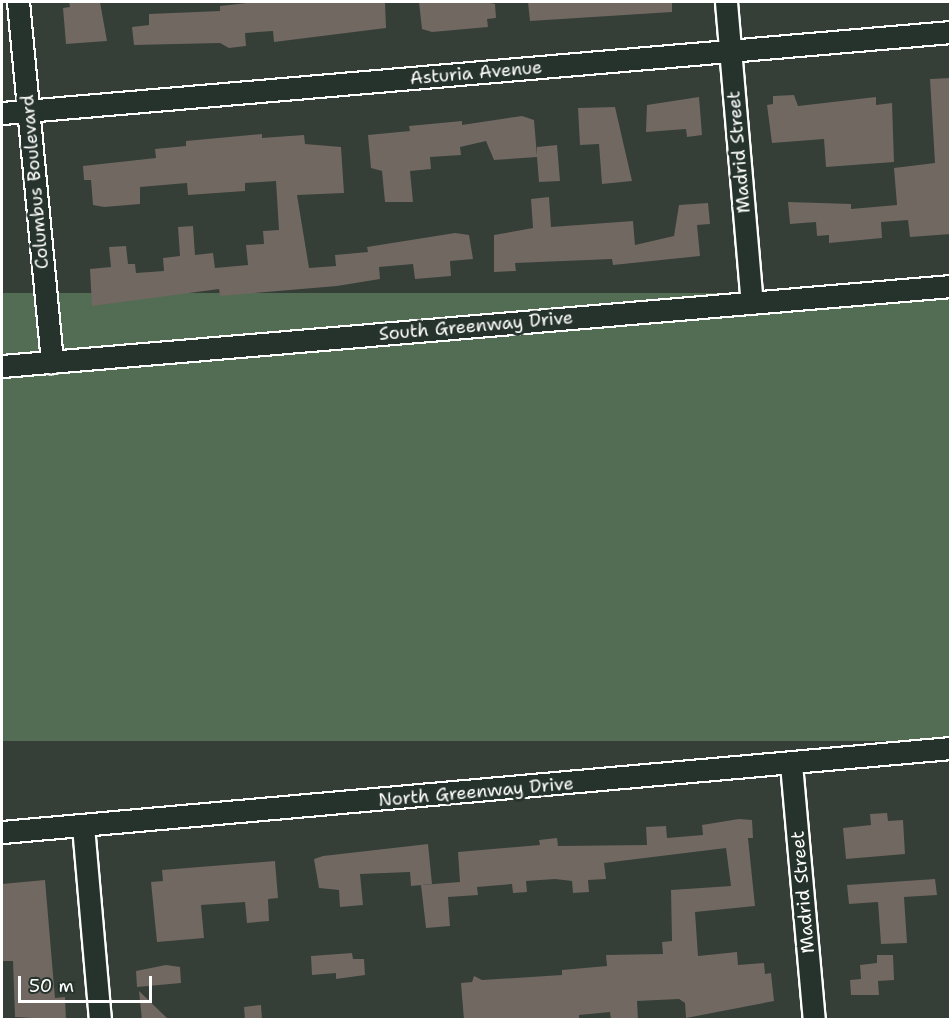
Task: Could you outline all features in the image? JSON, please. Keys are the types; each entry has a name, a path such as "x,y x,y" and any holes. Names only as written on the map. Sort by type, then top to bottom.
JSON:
{"street":[{"name":"Columbus Boulevard","path":"18,2 52,362"},
{"name":"Madrid Street","path":"726,2 752,303"},
{"name":"Asturia Avenue","path":"2,113 951,32"},
{"name":"South Greenway Drive","path":"2,366 951,286"},
{"name":"North Greenway Drive","path":"2,832 791,765 951,748"},
{"name":"Madrid Street","path":"791,765 814,1020"},
{"path":"83,826 100,1020"}],"green space":[{"path":"2,293 950,293 950,741 2,741"}],"building":[{"path":"69,2 100,2 107,41 66,44 63,8 70,7"},
{"path":"256,2 385,2 386,28 274,42 273,31 245,33 246,46 229,48 220,43 134,45 132,27 149,25 149,14 220,11 220,6"},
{"path":"419,2 495,4 496,18 487,19 488,27 432,32 422,29"},
{"path":"528,2 672,2 672,12 530,21"},
{"path":"951,78 951,234 910,237 908,220 881,222 882,238 829,243 829,235 817,236 816,222 790,224 788,202 851,204 851,209 897,205 894,168 935,163 930,79"},
{"path":"794,95 798,106 876,97 876,105 892,103 894,162 826,167 824,139 772,143 767,105 773,104 773,96"},
{"path":"699,97 702,135 687,137 686,129 646,132 647,105"},
{"path":"615,107 632,181 602,184 599,144 580,145 578,108"},
{"path":"522,116 534,120 537,156 537,147 557,145 560,181 539,182 537,157 494,160 486,141 460,147 461,155 430,157 431,169 410,171 413,202 385,202 382,171 371,168 368,135 410,131 409,126 462,121 462,125"},
{"path":"262,134 262,138 304,135 305,144 341,147 344,193 297,195 309,268 336,266 335,255 368,252 367,247 455,233 469,235 473,259 450,261 451,276 415,279 413,264 379,267 380,279 337,286 220,296 219,289 92,306 90,269 111,267 109,247 126,246 128,264 135,264 136,273 164,271 163,258 180,256 178,227 193,226 195,255 213,253 215,268 248,265 246,245 264,244 263,231 279,230 276,181 245,183 245,191 188,195 187,183 140,187 140,204 104,207 93,205 91,180 84,180 83,166 156,158 155,149 186,146 186,141"},
{"path":"549,197 551,227 633,221 635,245 674,236 679,205 708,203 710,224 697,225 700,256 613,265 612,259 515,263 516,271 494,272 494,235 533,228 531,199"},
{"path":"887,813 888,821 903,820 905,854 846,859 843,828 871,825 870,814"},
{"path":"739,819 752,820 753,838 748,838 755,906 695,912 698,956 737,952 738,965 764,963 765,974 771,973 774,1001 686,1018 685,1003 679,999 637,1001 638,1020 611,1020 610,1012 579,1015 579,1020 464,1020 461,983 472,982 474,976 482,980 562,975 562,970 607,966 606,955 663,954 662,942 672,941 671,890 731,886 726,848 604,863 606,879 588,880 589,892 573,893 572,881 555,879 526,881 527,892 513,893 512,884 477,887 478,895 448,897 450,926 426,928 421,885 460,882 458,852 540,845 539,840 557,838 558,846 647,845 646,827 666,826 667,838 703,835 702,825"},
{"path":"428,844 432,884 411,886 410,872 360,874 363,905 340,907 339,890 319,888 314,859 323,856"},
{"path":"275,861 278,898 268,899 269,921 247,923 245,902 201,905 204,938 157,942 151,882 163,881 162,870"},
{"path":"935,879 937,895 904,897 907,943 881,944 878,902 849,904 847,885"},
{"path":"45,880 55,998 65,997 66,1020 15,1017 13,961 2,961 2,884"},
{"path":"352,953 353,959 364,959 365,975 336,979 336,973 312,975 311,956"},
{"path":"877,955 893,955 894,980 878,981 879,995 851,995 850,980 861,979 860,965 877,963"},
{"path":"166,965 180,967 181,983 137,987 136,971"},
{"path":"139,991 169,1020 142,1020"},
{"path":"261,1005 262,1020 245,1020 244,1007"}]}
